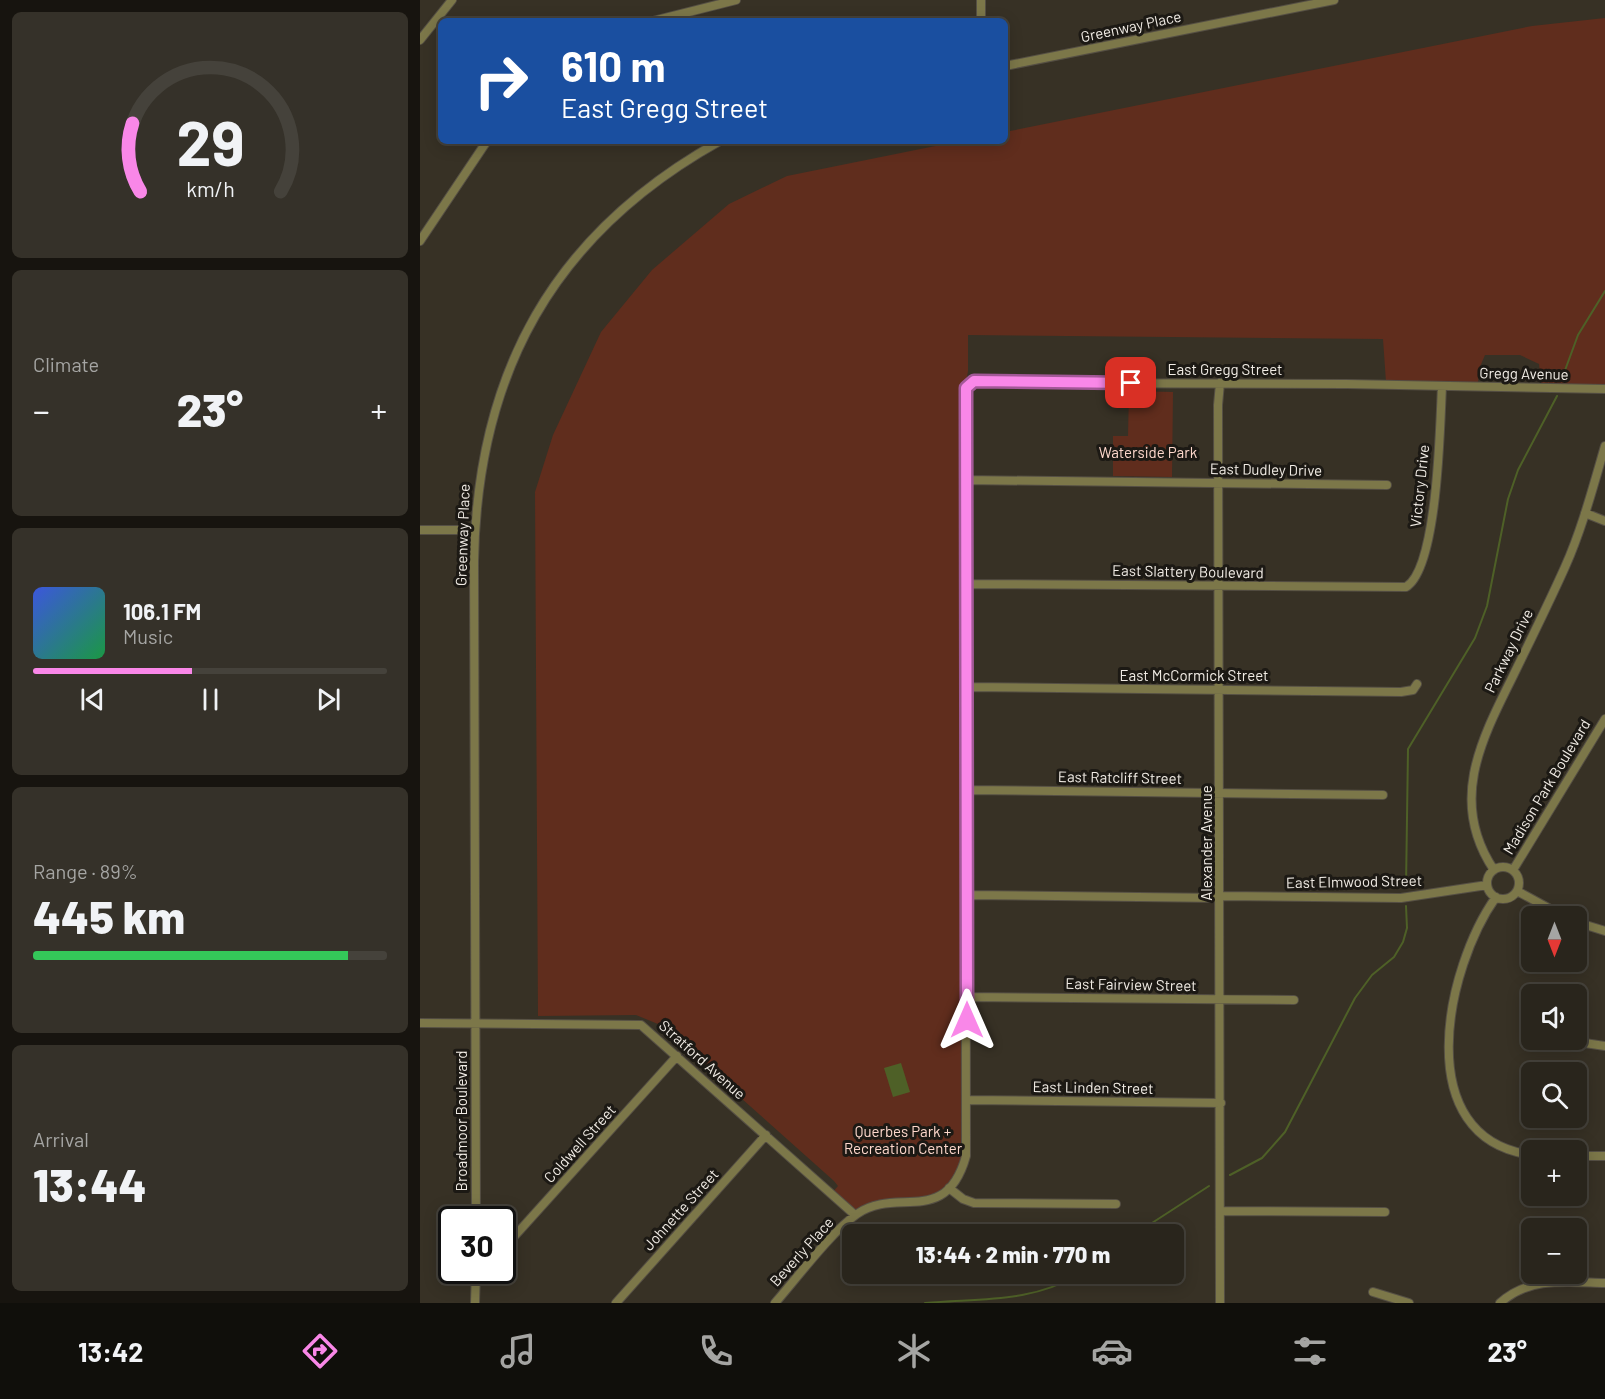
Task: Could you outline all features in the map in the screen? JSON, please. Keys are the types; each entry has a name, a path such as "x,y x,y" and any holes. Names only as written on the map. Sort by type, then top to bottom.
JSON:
{"street":[{"path":"420,40 452,0"},
{"path":"665,18 736,0"},
{"path":"981,0 981,18"},
{"name":"Greenway Place","path":"1008,65 1334,0"},
{"path":"420,241 485,144"},
{"name":"Greenway Place","path":"476,1023 474,530 481,466 497,401 519,346 548,294 581,250 621,209 673,169 715,144"},
{"name":"East Gregg Street","path":"965,480 966,392 972,382 1442,386"},
{"name":"Alexander Avenue","path":"1220,383 1218,405 1220,1303"},
{"name":"Gregg Avenue","path":"1442,386 1605,389"},
{"name":"Victory Drive","path":"1410,585 1415,578 1432,523 1442,386"},
{"name":"Parkway Drive","path":"1494,870 1481,851 1473,825 1471,795 1477,757 1494,712 1567,563 1605,446"},
{"path":"965,480 966,1156 960,1173 949,1188 963,1199 974,1203 1116,1204"},
{"name":"East Dudley Drive","path":"965,480 1387,485"},
{"path":"1585,513 1605,521"},
{"path":"420,530 474,530"},
{"name":"East Slattery Boulevard","path":"965,584 1403,587 1410,585"},
{"name":"East McCormick Street","path":"966,687 1401,692 1413,690 1418,684"},
{"name":"Madison Park Boulevard","path":"1513,870 1605,719"},
{"name":"East Ratcliff Street","path":"966,790 1383,795"},
{"path":"1502,867 1513,870 1518,878 1517,891 1509,898 1496,897 1487,885 1488,875 1502,867"},
{"name":"East Elmwood Street","path":"966,895 1401,898 1487,885"},
{"path":"1517,891 1545,906"},
{"path":"1496,897 1479,922 1468,947 1458,982 1451,1021 1451,1082 1458,1106 1482,1136 1500,1147 1521,1152"},
{"path":"1587,925 1605,931"},
{"name":"East Fairview Street","path":"967,997 1294,1000"},
{"name":"Stratford Avenue","path":"420,1023 638,1023 855,1215"},
{"name":"Broadmoor Boulevard","path":"476,1023 476,1206"},
{"path":"1587,1043 1605,1046"},
{"name":"Coldwell Street","path":"516,1234 677,1056"},
{"name":"East Linden Street","path":"966,1100 1221,1103"},
{"name":"Johnette Street","path":"616,1303 766,1135"},
{"path":"1587,1156 1605,1156"},
{"name":"Beverly Place","path":"775,1303 855,1215 879,1205 920,1203 949,1188"},
{"path":"1221,1211 1385,1212"},
{"path":"1500,1303 1514,1292 1538,1283 1605,1283"},
{"path":"475,1303 476,1284"},
{"path":"1373,1292 1409,1303"}],"green space":[{"name":"Querbes Park + Recreation Center","path":"1605,18 1605,384 1541,384 1539,364 1520,355 1485,355 1479,369 1478,383 1386,382 1383,339 968,335 968,371 962,404 963,1167 941,1194 887,1204 855,1215 832,1193 838,1186 834,1181 658,1024 636,1015 538,1016 535,492 553,435 601,332 652,270 729,204 787,176 945,144 1008,144 1008,131 1532,26"},
{"name":"Waterside Park","path":"1129,391 1173,392 1172,477 1113,476 1113,436 1128,436"}],"shaded area":[{"path":"901,1063 910,1092 893,1097 884,1068"}],"waterway":[{"path":"1564,373 1578,335 1605,291"},
{"path":"1406,887 1408,749 1475,638 1487,606 1508,499 1518,470 1557,396"},
{"path":"1230,1175 1262,1158 1285,1132 1355,998 1372,975 1394,957 1403,942 1407,928 1406,906"},
{"path":"1150,1224 1209,1186"},
{"path":"925,1303 1024,1295 1058,1284"}],"route":[{"path":"967,1020 966,388 974,381 1131,383"}]}
